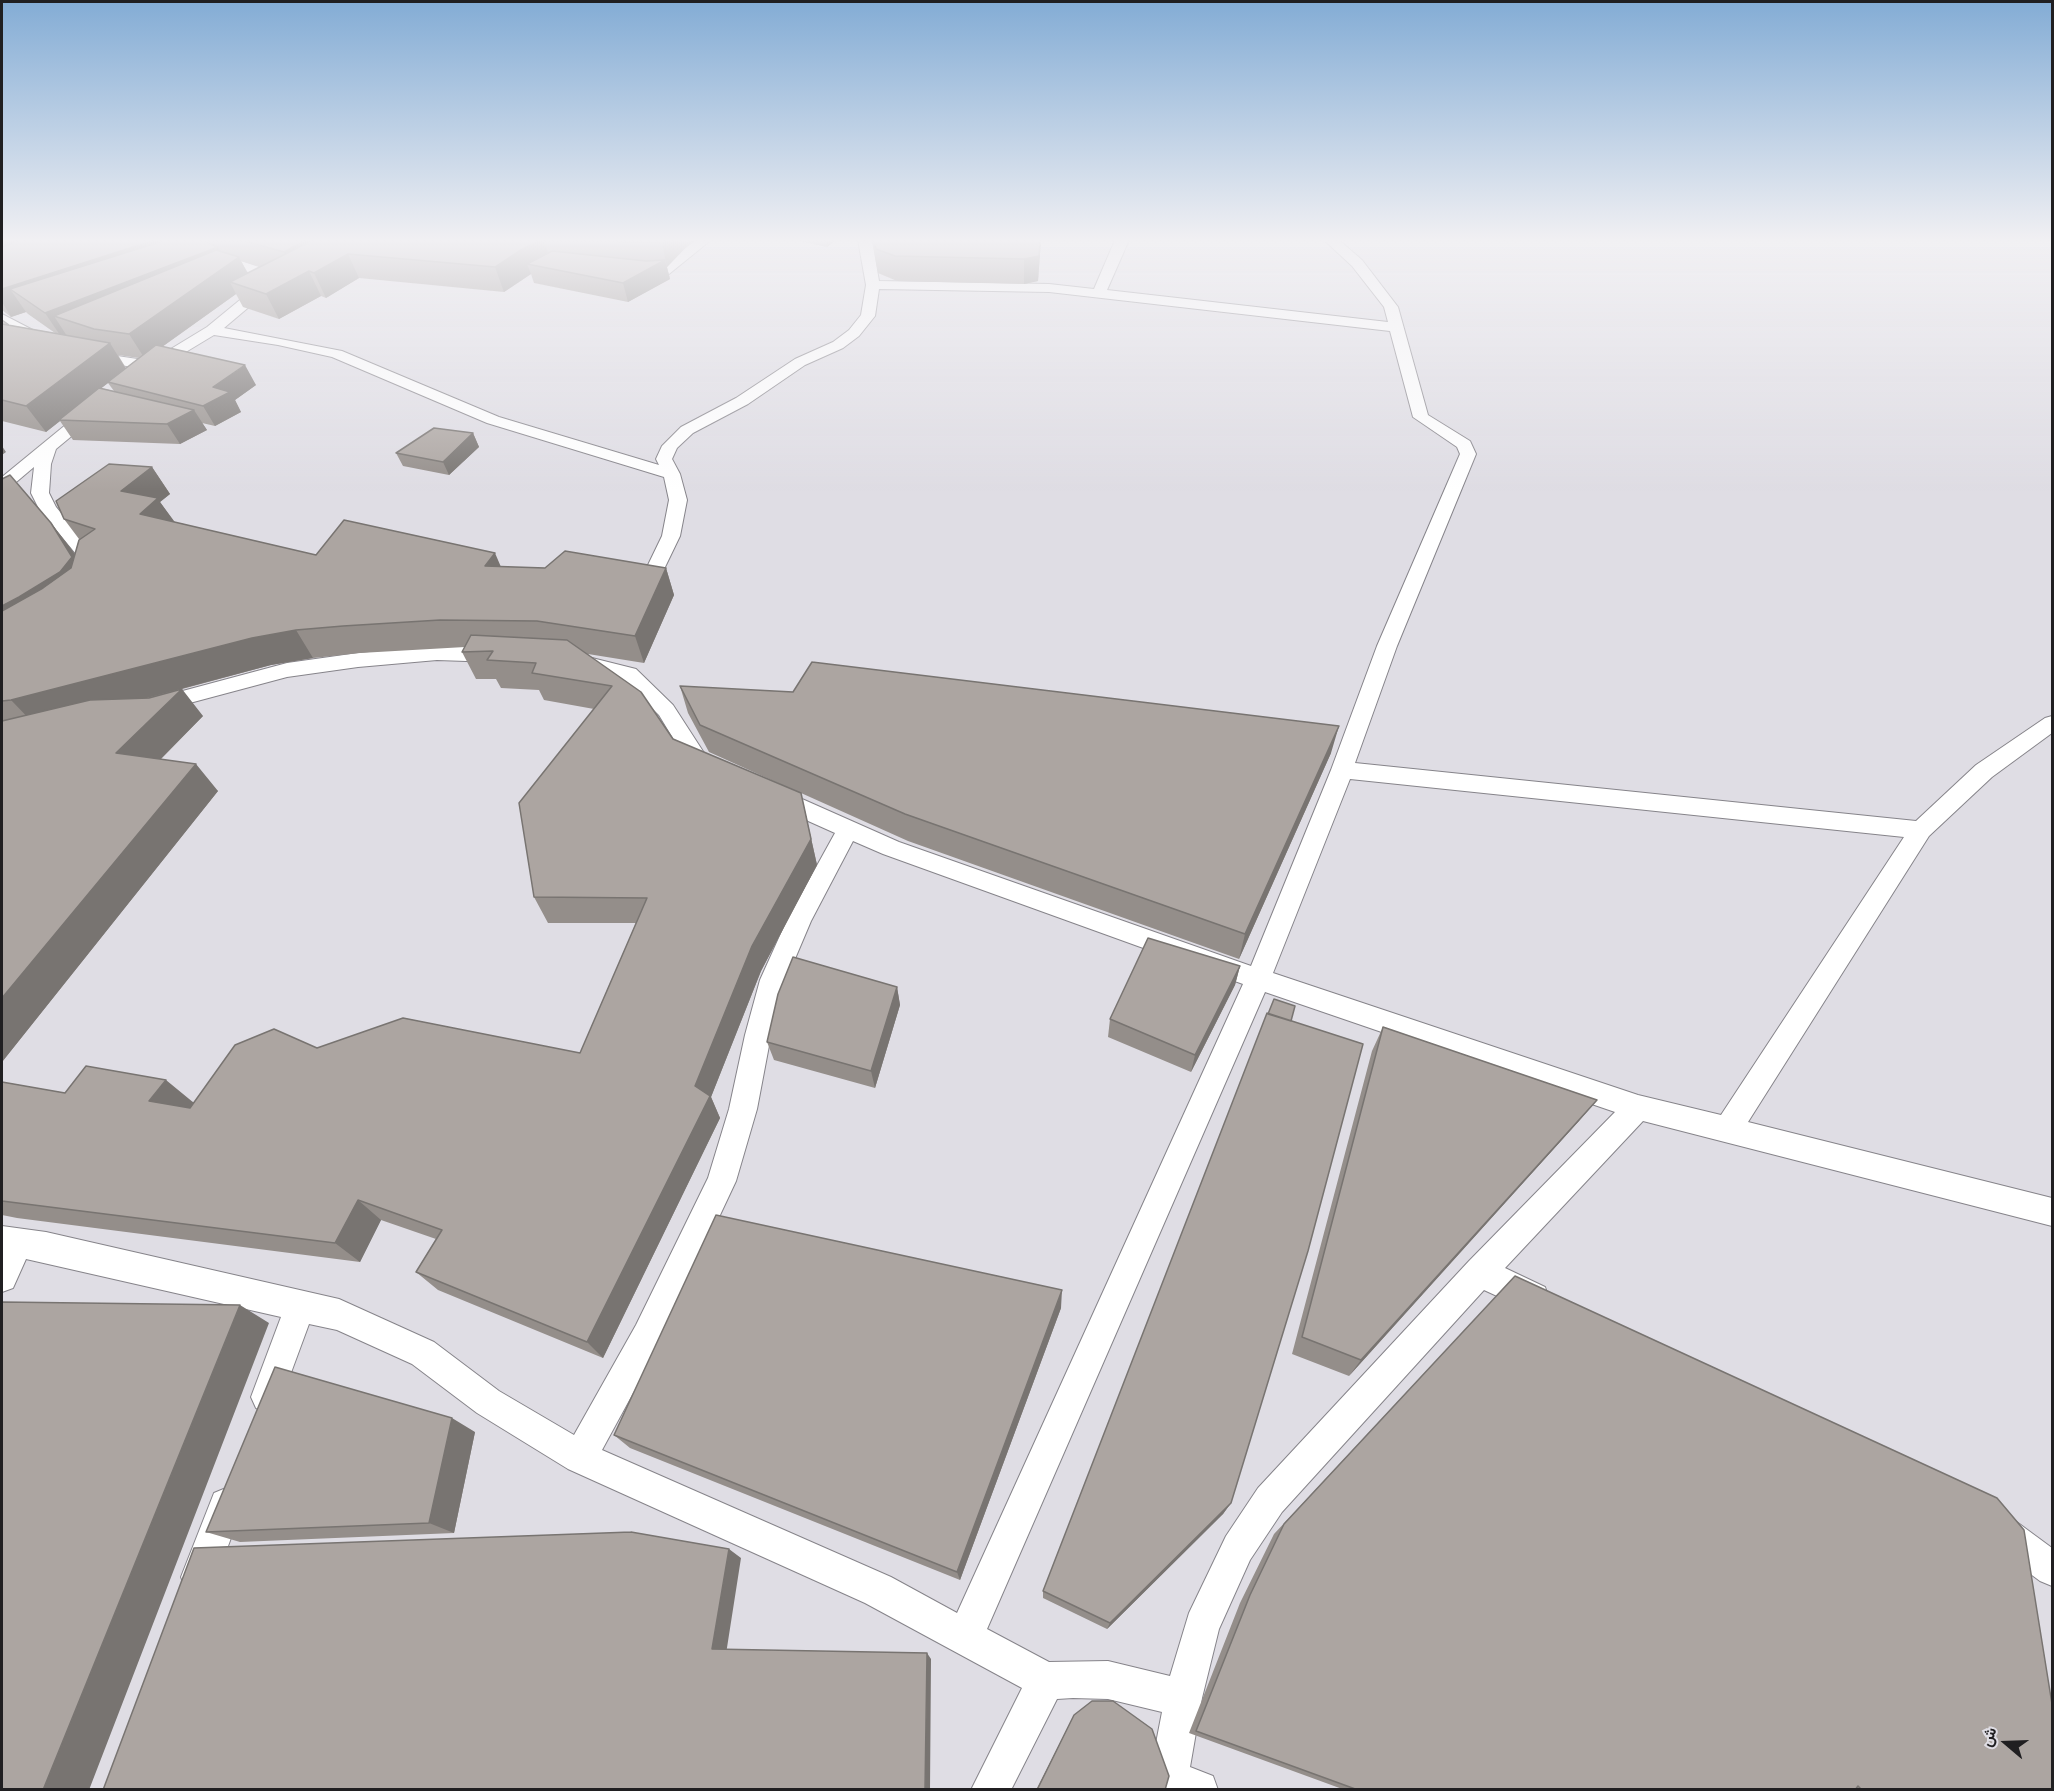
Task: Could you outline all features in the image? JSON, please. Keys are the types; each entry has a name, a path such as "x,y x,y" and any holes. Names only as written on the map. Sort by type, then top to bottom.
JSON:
{"street":[{"path":"12,324 58,347"},
{"path":"136,378 220,324"},
{"path":"657,565 671,536 678,500 672,474 664,459 670,446 687,430 742,401 800,362 838,345 854,333 862,324"},
{"path":"1366,324 1396,327"},
{"path":"965,1637 1258,979 1342,770 1387,646 1468,454 1464,444 1421,417 1395,324"},
{"path":"212,330 338,354 493,420 672,474"},
{"path":"20,347 39,339"},
{"path":"73,352 153,366"},
{"path":"2,485 104,403"},
{"path":"48,448 41,474 40,493 48,509 90,560 94,572 94,586"},
{"path":"134,711 287,670 358,660 437,653 513,656"},
{"path":"557,660 590,663 629,674 666,710 698,761 732,778"},
{"path":"1726,1130 1921,830 1984,771 2052,723"},
{"path":"1342,770 1921,830"},
{"path":"753,787 891,849 1258,979 1638,1107 2052,1212"},
{"path":"580,1457 647,1336 722,1181 743,1109 758,1035 773,980 799,920 848,829"},
{"path":"1178,1786 1183,1698 1202,1626 1238,1548 1270,1500 1480,1272 1638,1107"},
{"path":"2,1277 10,1242 46,1247 339,1314 423,1353 488,1402 580,1457 878,1590 1046,1681 1108,1680 1183,1698"},
{"path":"1480,1272 1562,1312"},
{"path":"255,1427 300,1306"},
{"path":"189,1603 239,1471"},
{"path":"1977,1513 2052,1569"},
{"path":"2006,1535 2012,1581"},
{"path":"990,1790 1046,1681"}],"building":[{"path":"2,324 110,343 26,406 2,400"},
{"path":"77,324 144,324 129,334 94,329"},
{"path":"156,345 245,365 213,387 230,392 203,406 108,382"},
{"path":"99,388 194,410 167,424 59,420"},
{"path":"434,428 473,433 443,462 396,453"},
{"path":"109,464 152,467 121,491 158,498 140,514 316,555 344,520 495,553 485,566 545,568 565,551 666,568 635,636 537,621 440,620 296,630 252,638 2,701 2,611 43,588 71,568 79,540 95,529 64,519 56,501"},
{"path":"10,475 51,523 72,557 60,572 2,606 2,479"},
{"path":"471,635 567,640 641,692 673,739 801,793 811,839 752,946 695,1086 710,1096 587,1342 416,1272 442,1230 358,1200 335,1243 2,1201 2,1082 65,1093 86,1066 166,1080 149,1101 190,1108 235,1045 274,1029 317,1048 403,1018 580,1053 647,898 534,897 519,803 612,686 532,673 536,663 487,660 493,651 462,652"},
{"path":"812,662 1339,726 1245,934 905,814 700,725 680,686 793,692"},
{"path":"182,689 116,753 196,764 2,998 2,721 90,700 149,698"},
{"path":"1148,938 1240,966 1195,1055 1110,1019"},
{"path":"793,957 897,987 871,1071 767,1042 778,994"},
{"path":"1274,999 1295,1006 1291,1021 1268,1014"},
{"path":"1267,1013 1363,1044 1308,1251 1231,1503 1110,1623 1043,1591"},
{"path":"1383,1027 1597,1100 1361,1360 1302,1337"},
{"path":"716,1215 1062,1290 957,1572 614,1435"},
{"path":"1515,1276 1997,1498 2024,1530 2052,1704 2052,1790 1862,1790 1858,1786 1855,1790 1358,1790 1196,1731 1250,1595 1284,1524"},
{"path":"2,1302 240,1305 43,1790 2,1790"},
{"path":"275,1367 452,1418 429,1523 206,1532"},
{"path":"631,1532 729,1549 712,1649 927,1653 925,1790 103,1790 194,1548"},
{"path":"1092,1701 1113,1701 1152,1729 1169,1776 1165,1790 1037,1790 1074,1715"}]}
